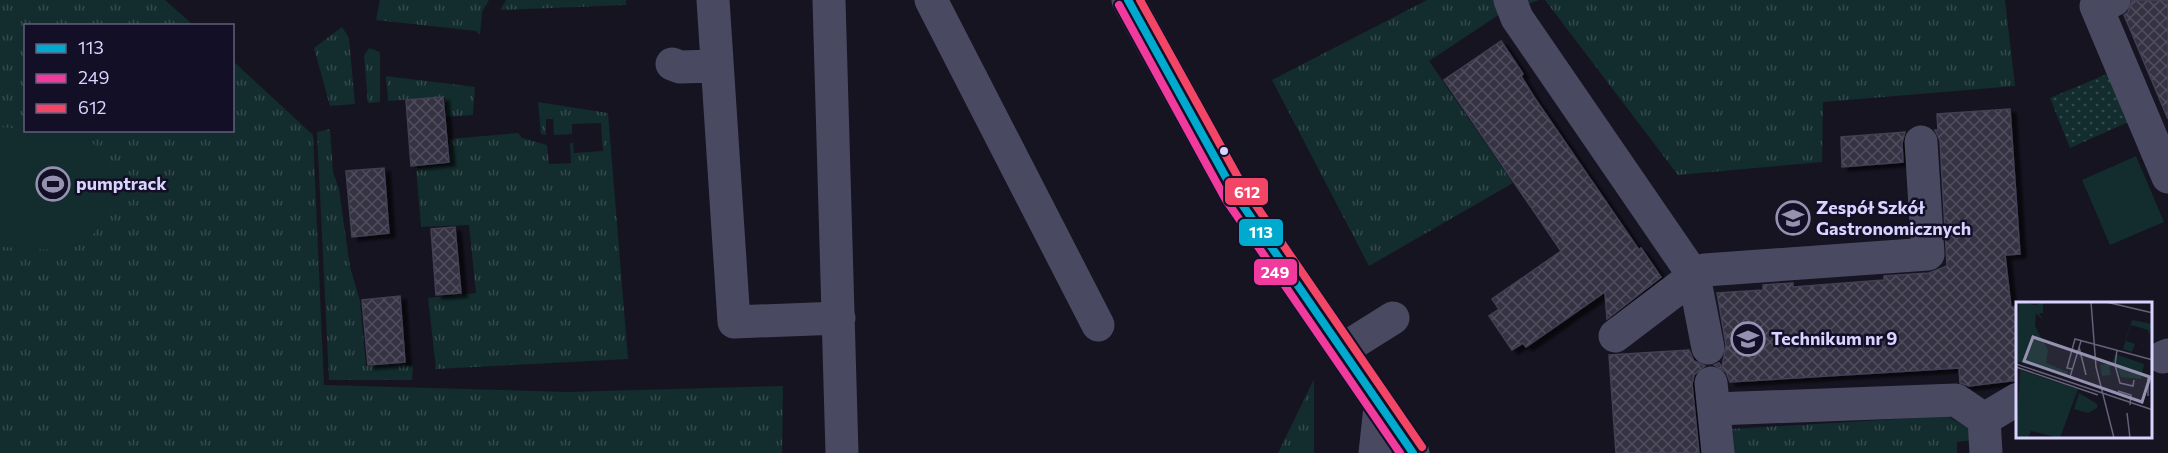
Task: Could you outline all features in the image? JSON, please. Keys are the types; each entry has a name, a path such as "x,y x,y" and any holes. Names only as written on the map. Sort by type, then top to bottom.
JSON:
{"street":[{"path":"713,0 734,322 839,318"},
{"path":"829,0 842,453"},
{"path":"931,0 966,63 1098,325"},
{"path":"1128,0 1235,194 1413,453"},
{"path":"1509,0 1513,13 1694,276 1708,348"},
{"path":"2114,0 2096,6 2168,177"},
{"path":"672,64 680,67 716,66"},
{"path":"1615,336 1705,270 1928,254 1921,142"},
{"path":"1342,350 1393,318"},
{"path":"1718,453 1713,396 1956,400 1984,419"},
{"path":"1984,419 2016,400"},
{"path":"1375,453 1380,406"},
{"path":"1984,419 1986,453"}],"green space":[{"path":"0,0 165,0 192,24 24,24 24,132 234,132 234,62 313,135 324,385 568,392 783,386 782,453 0,453"},
{"path":"380,0 489,0 482,12 480,35 476,31 376,20"},
{"path":"506,0 626,0 626,5 500,10"},
{"path":"1427,0 1539,0 1500,14 1429,61 1513,183 1369,266 1272,80"},
{"path":"1545,0 2005,0 2015,86 1823,102 1822,162 1678,175"},
{"path":"342,27 349,38 355,104 330,106 314,48"},
{"path":"369,48 380,52 380,102 368,103 364,56"},
{"path":"2114,71 2133,120 2070,148 2050,98"},
{"path":"386,76 475,87 473,115 446,117 445,97 388,101"},
{"path":"538,102 608,113 628,359 436,369 428,298 476,293 469,225 421,227 416,168 450,164 449,139 518,133 522,138 547,145 549,164 571,163 570,143 573,143 574,153 603,151 601,123 572,124 572,134 554,135 553,119 546,119 546,135 541,134"},
{"name":"pumptrack","path":"0,127 24,129 24,132 84,134 95,145 107,168 107,205 98,228 91,237 70,248 0,247"},
{"path":"330,129 333,172 339,189 350,267 360,301 366,366 402,364 413,366 412,380 329,380 317,132"},
{"path":"2136,156 2164,222 2110,245 2082,180"},
{"path":"1314,379 1314,453 1278,453"},
{"path":"1947,416 1967,427 1973,440 1957,442 1957,453 1731,453 1731,429"}],"building":[{"path":"2132,0 2168,0 2168,119 2124,15 2128,12"},
{"path":"1501,41 1523,74 1521,76 1534,97 1639,250 1641,248 1661,277 1607,319 1605,292 1526,347 1523,343 1512,350 1489,316 1499,309 1492,299 1561,251 1444,80"},
{"path":"443,97 449,162 411,166 406,100"},
{"path":"2010,109 2020,254 2005,255 2011,307 2016,307 2016,380 1969,386 1960,383 1959,368 1730,382 1726,372 1714,365 1719,363 1722,367 1726,345 1717,293 1763,290 1763,285 1793,283 1793,287 1884,280 1884,276 1929,273 1947,266 1940,141 1935,130 1938,130 1937,114"},
{"path":"1905,132 1902,143 1903,162 1842,167 1841,137"},
{"path":"384,168 389,233 352,237 346,171"},
{"path":"455,227 461,293 436,295 431,229"},
{"path":"400,296 405,362 368,365 362,300"},
{"path":"1689,350 1694,361 1705,366 1694,375 1692,384 1699,453 1616,453 1609,355"}],"transit line":[{"name":"113","path":"1128,0 1235,194 1413,453"},
{"name":"612","path":"1140,0 1244,188 1422,447"},
{"name":"249","path":"1119,5 1226,200 1400,453"}],"place":[{"name":"pumptrack","path":"53,184"},
{"name":"Zespół Szkół Gastronomicznych","path":"1793,218"},
{"name":"Technikum nr 9","path":"1748,339"}]}
